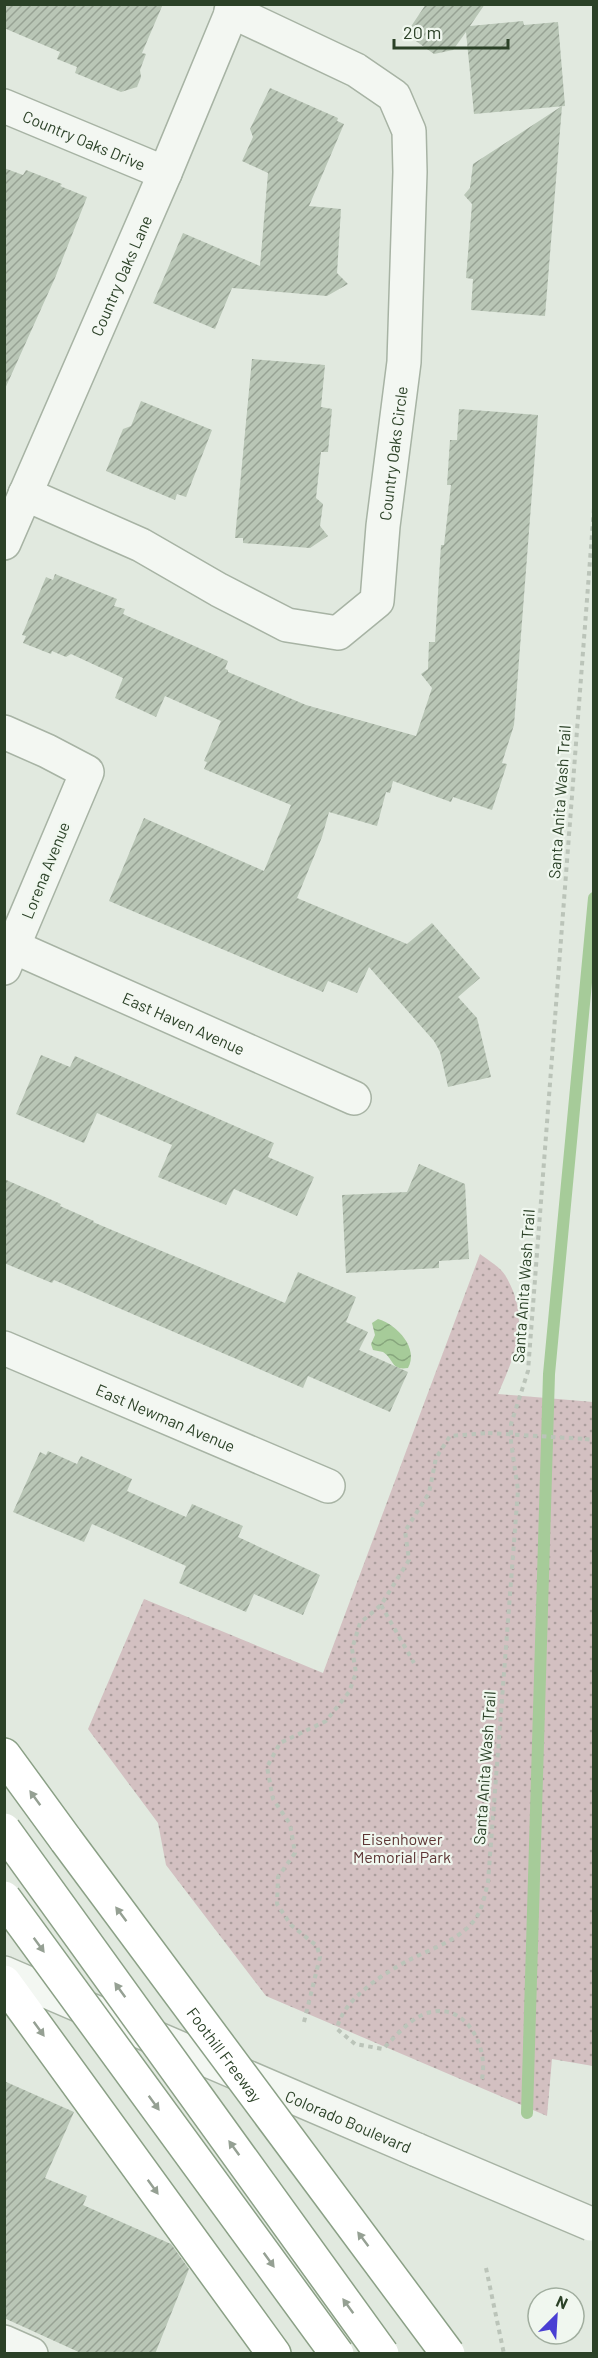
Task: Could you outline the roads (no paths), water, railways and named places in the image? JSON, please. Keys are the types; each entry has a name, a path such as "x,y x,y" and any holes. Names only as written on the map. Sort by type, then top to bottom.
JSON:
{"highway":[{"name":"Foothill Freeway","path":"4,1755 448,2354"},
{"path":"4,1830 382,2354"},
{"path":"4,1898 337,2354"},
{"path":"4,1982 274,2354"}],"street":[{"name":"Country Oaks Lane","path":"4,543 165,173 233,8"},
{"name":"Country Oaks Circle","path":"25,495 141,545 219,590 287,625 338,633 377,601 383,526 404,362 410,172 408,131 394,96 356,70 233,8"},
{"name":"Country Oaks Drive","path":"4,106 165,173"},
{"name":"Lorena Avenue","path":"4,732 87,772 9,958"},
{"name":"East Haven Avenue","path":"9,958 354,1098"},
{"name":"East Newman Avenue","path":"4,1348 328,1486"},
{"name":"Colorado Boulevard","path":"4,1973 592,2225"},
{"path":"4,2342 31,2354"}],"water":[{"path":"378,1319 393,1327 405,1339 411,1353 408,1368 398,1368 383,1352 373,1350 371,1344 375,1335 372,1323"}],"waterway":[{"path":"527,2113 549,1374 594,898"}],"park label":[{"name":"Eisenhower Memorial Park","path":"402,1847"}]}
